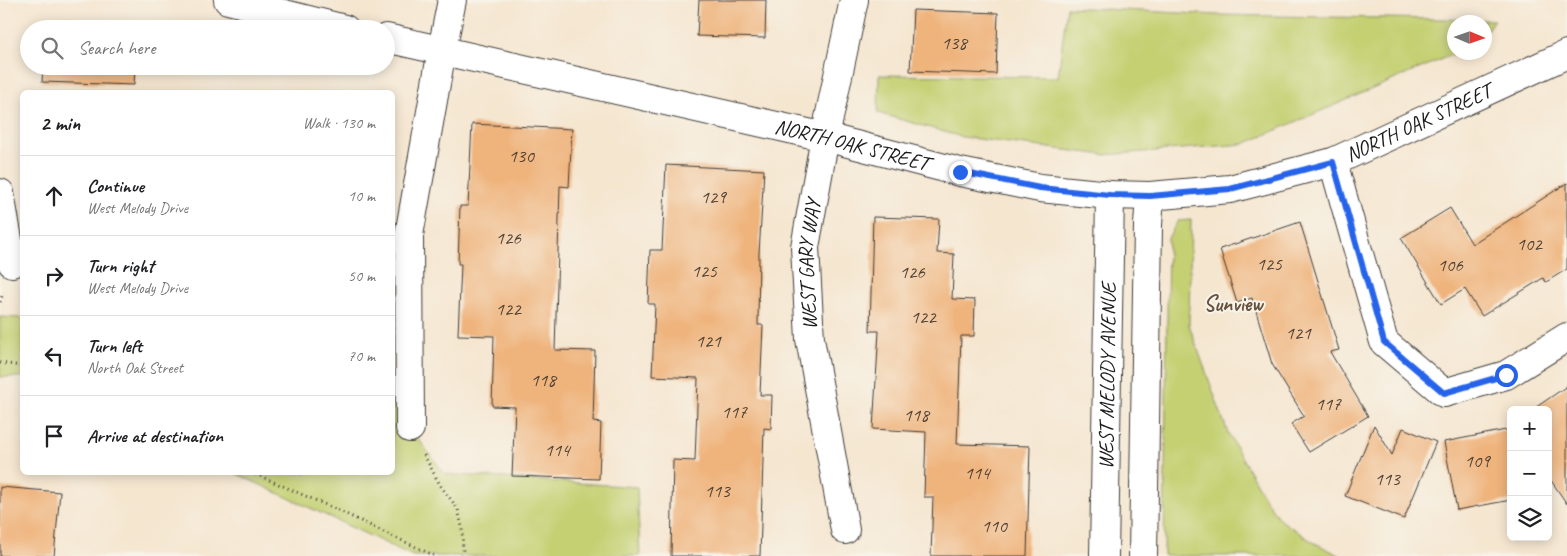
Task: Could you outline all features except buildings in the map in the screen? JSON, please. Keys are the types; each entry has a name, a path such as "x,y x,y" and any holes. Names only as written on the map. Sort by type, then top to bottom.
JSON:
{"street":[{"path":"228,0 309,20"},
{"path":"410,428 409,235 452,0"},
{"name":"WEST GARY WAY","path":"844,530 810,338 805,248 825,137 854,0"},
{"name":"NORTH OAK STREET","path":"395,40 825,137 960,172 1040,188 1110,195 1150,196 1230,189 1333,162 1567,54"},
{"path":"1333,162 1384,342 1444,393 1506,375 1567,337"},
{"path":"0,193 12,263"},
{"name":"WEST MELODY AVENUE","path":"1104,556 1110,195"},
{"name":"WEST MELODY AVENUE","path":"1143,556 1150,196"}],"path":[{"path":"0,363 20,366"},
{"path":"410,428 440,485 458,509 462,528 463,552 461,556"},
{"path":"258,475 435,556"}],"green space":[{"path":"1067,7 1217,15 1447,19 1447,57 1244,144 1105,155 962,137 878,113 879,75 1058,77"},
{"path":"1191,220 1189,325 1228,433 1264,497 1279,519 1313,542 1341,556 1164,556 1168,238 1178,221"},
{"path":"0,317 20,318 20,377 0,377"},
{"path":"395,377 410,377 410,428 445,474 637,487 640,556 413,556 239,475 395,475"}],"district":[{"name":"Sunview","path":"1233,303"}],"route":[{"path":"960,172 1040,188 1110,195 1150,196 1230,189 1333,162 1384,342 1444,393 1506,375"}]}
